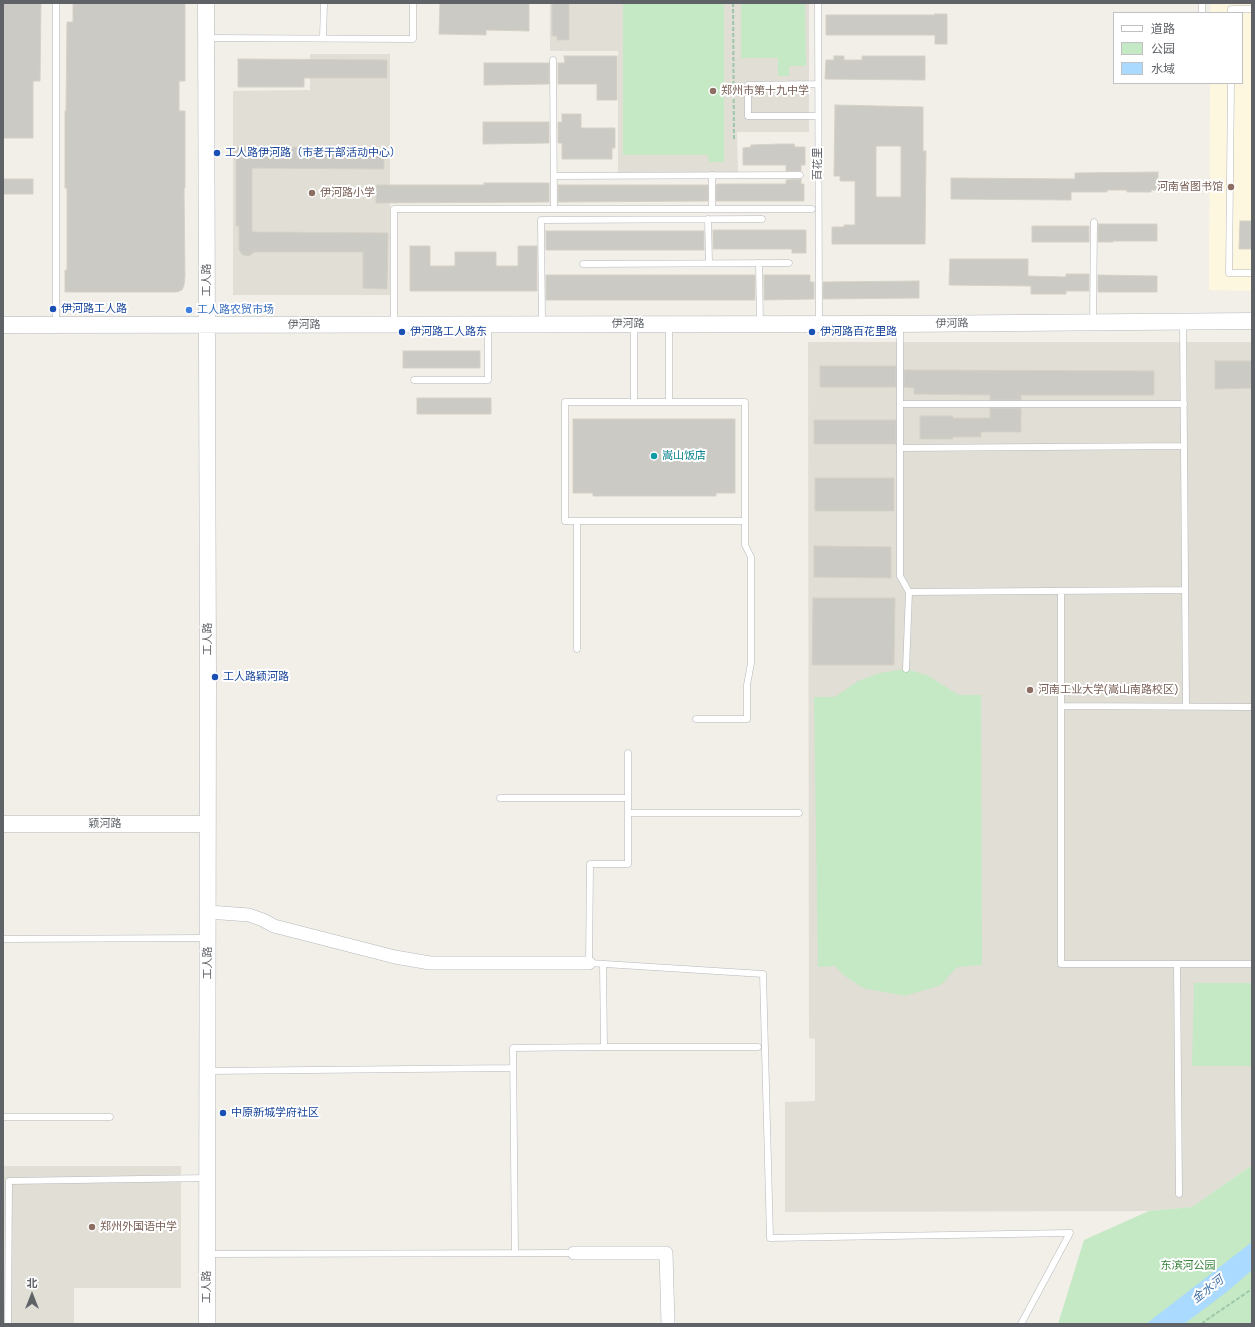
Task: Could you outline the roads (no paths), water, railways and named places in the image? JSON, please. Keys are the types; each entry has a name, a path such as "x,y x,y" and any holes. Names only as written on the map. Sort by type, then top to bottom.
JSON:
{"street":[{"name":"工人路","path":"206,3 208,824 207,1324"},
{"name":"伊河路","path":"3,325 900,324 1252,320"},
{"name":"颖河路","path":"3,824 208,824"},
{"path":"208,912 249,916 263,920 274,926 395,957 430,963 589,963"},
{"path":"574,1253 666,1253 668,1324"}],"lane":[{"path":"56,3 56,325"},
{"path":"324,3 324,38"},
{"path":"206,38 413,39 413,3"},
{"name":"百花里","path":"818,3 819,324"},
{"path":"1231,12 1231,9 1252,9"},
{"path":"553,60 554,209"},
{"path":"818,84 748,84 748,116 818,116"},
{"path":"1231,84 1229,273 1252,273"},
{"path":"712,175 712,209"},
{"path":"554,176 800,175"},
{"path":"394,325 394,209 812,209"},
{"path":"708,219 708,263"},
{"path":"542,325 541,220 762,219"},
{"path":"1093,322 1094,222"},
{"path":"759,263 760,324"},
{"path":"583,264 789,263"},
{"path":"1183,321 1186,708"},
{"path":"634,324 634,402"},
{"path":"669,324 669,402"},
{"path":"900,324 900,576 909,592 906,669"},
{"path":"414,380 488,380 488,325"},
{"path":"696,719 747,719 747,685 751,663 751,557 745,545 745,521 745,402 565,402 565,521 745,521"},
{"path":"900,404 1184,404"},
{"path":"900,448 1184,446"},
{"path":"577,521 577,649"},
{"path":"909,592 1185,590"},
{"path":"1061,591 1061,964 1252,964"},
{"path":"1061,706 1252,708"},
{"path":"628,752 628,864 590,864 589,963 763,974 770,1238 1070,1233 1021,1324"},
{"path":"500,798 628,798"},
{"path":"628,812 799,813"},
{"path":"3,939 208,938"},
{"path":"603,964 604,1047"},
{"path":"1177,964 1179,1194"},
{"path":"516,1253 513,1048 758,1047"},
{"path":"207,1071 513,1068"},
{"path":"3,1116 110,1117"},
{"path":"8,1324 9,1181 207,1178"},
{"path":"207,1254 574,1253"}],"water":[{"name":"金水河","path":"1252,1242 1252,1270 1228,1291 1184,1324 1146,1324"}],"place":[{"name":"郑州市第十九中学","path":"713,91"},
{"name":"工人路伊河路（市老干部活动中心）","path":"217,153"},
{"name":"河南省图书馆","path":"1231,187"},
{"name":"伊河路小学","path":"312,193"},
{"name":"伊河路工人路","path":"53,309"},
{"name":"工人路农贸市场","path":"189,310"},
{"name":"伊河路工人路东","path":"402,332"},
{"name":"伊河路百花里路","path":"812,332"},
{"name":"嵩山饭店","path":"654,456"},
{"name":"工人路颖河路","path":"215,677"},
{"name":"河南工业大学(嵩山南路校区)","path":"1030,690"},
{"name":"中原新城学府社区","path":"223,1113"},
{"name":"郑州外国语中学","path":"92,1227"}],"park label":[{"name":"东滨河公园","path":"1188,1266"}]}
